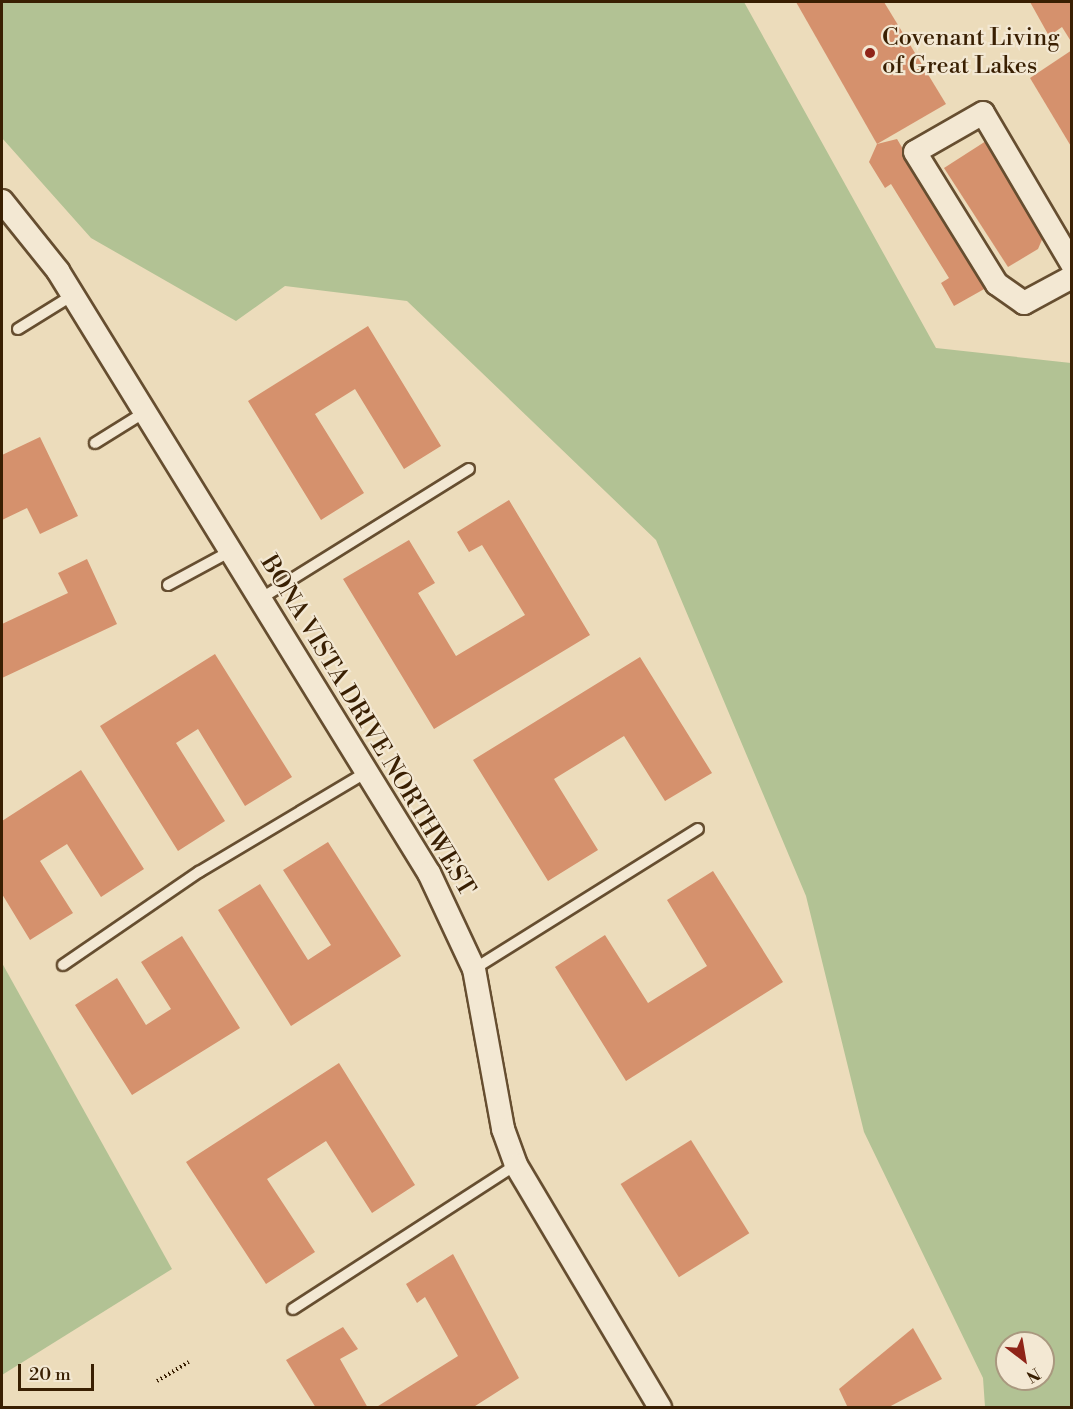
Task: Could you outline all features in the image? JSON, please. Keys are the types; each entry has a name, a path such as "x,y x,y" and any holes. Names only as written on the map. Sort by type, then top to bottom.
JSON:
{"street":[{"path":"1071,264 983,113 915,152 997,284 1024,303 1071,277"},
{"name":"BONA VISTA DRIVE NORTHWEST","path":"2,201 29,231 73,295 429,873 474,969 503,1129 516,1165 660,1407"}],"lane":[{"path":"18,329 73,295"},
{"path":"95,443 145,412"},
{"path":"260,599 469,469"},
{"path":"168,585 231,551"},
{"path":"63,965 199,872 367,772"},
{"path":"474,969 698,829"},
{"path":"293,1309 516,1165"}],"path":[{"path":"157,1381 189,1362"}],"green space":[{"path":"2,2 744,2 936,348 1071,363 1071,1407 985,1407 983,1378 864,1132 806,896 656,540 407,301 285,286 236,321 91,238 2,138"},
{"path":"2,963 172,1269 2,1375"}],"building":[{"name":"Covenant Living of Great Lakes","path":"796,2 884,2 946,104 877,144"},
{"name":"Covenant Living of Great Lakes","path":"1030,2 1072,2 1072,43 1062,27 1049,36"},
{"name":"Covenant Living of Great Lakes","path":"1072,50 1072,148 1030,78"},
{"path":"897,139 986,288 954,306 941,283 949,278 891,184 885,188 869,162 877,144"},
{"path":"986,141 1044,235 1038,249 1008,267 944,168"},
{"path":"368,326 441,446 404,469 355,389 315,414 364,493 321,520 248,401"},
{"path":"40,437 78,516 40,534 27,508 2,520 2,455"},
{"path":"509,500 590,635 434,729 343,579 409,540 435,583 418,593 456,656 525,615 482,545 469,552 457,532"},
{"path":"87,559 117,624 2,678 2,624 68,593 58,573"},
{"path":"215,654 292,777 245,806 198,729 176,743 225,821 178,851 100,726"},
{"path":"640,657 712,773 665,801 624,736 554,779 598,850 548,881 473,760"},
{"path":"81,770 144,869 101,897 67,844 40,861 73,913 30,940 2,894 2,821"},
{"path":"328,842 401,956 291,1026 218,910 260,884 308,960 331,945 283,870"},
{"path":"713,871 783,982 626,1081 555,967 605,935 648,1003 707,966 667,900"},
{"path":"182,936 240,1028 132,1095 75,1005 117,978 146,1025 171,1009 141,962"},
{"path":"339,1063 415,1185 372,1213 326,1141 267,1179 315,1252 266,1284 186,1162"},
{"path":"691,1140 749,1233 679,1277 621,1184"},
{"path":"453,1254 519,1378 472,1408 375,1408 458,1356 425,1297 417,1303 406,1284"},
{"path":"343,1327 358,1349 340,1359 368,1408 316,1408 286,1360"},
{"path":"913,1328 942,1379 887,1408 848,1408 839,1389"}],"place":[{"name":"Covenant Living of Great Lakes","path":"870,53"}]}
